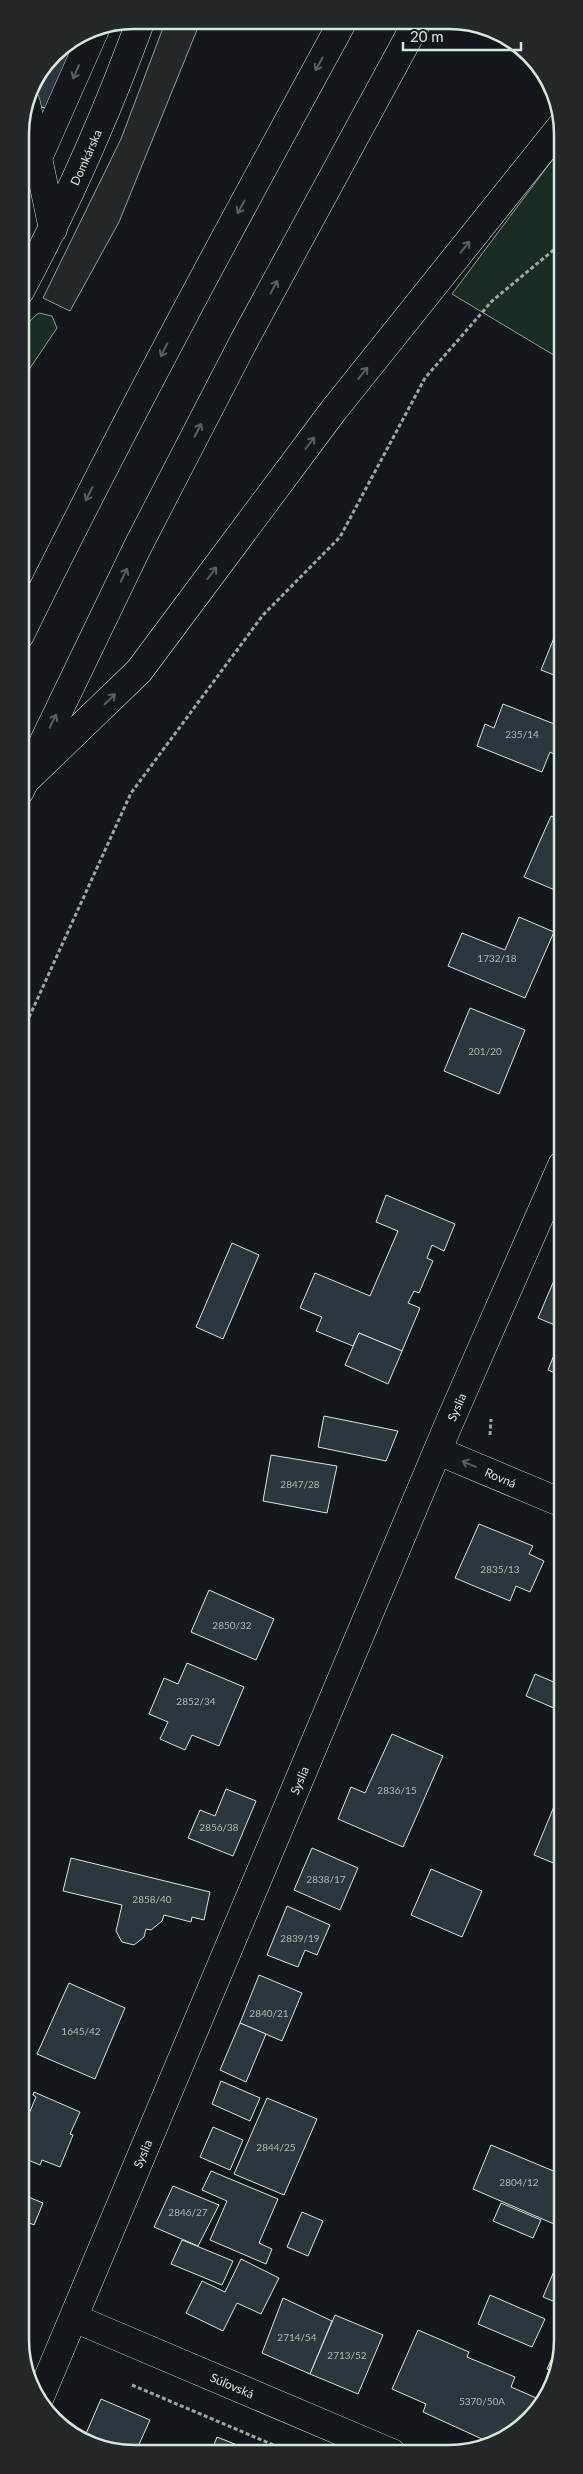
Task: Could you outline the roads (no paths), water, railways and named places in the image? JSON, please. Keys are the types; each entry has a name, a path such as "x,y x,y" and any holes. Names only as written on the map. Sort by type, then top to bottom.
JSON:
{"main road":[{"name":"Domkárska","path":"29,274 53,229 126,61 138,29"},
{"path":"29,617 80,512 184,310 339,29"},
{"path":"29,773 138,546 245,339 413,29"},
{"path":"38,158 92,38"},
{"path":"30,121 53,229"},
{"path":"29,780 139,671 333,411 554,135"},
{"name":"Syslia","path":"42,2392 438,1451 554,1183"},
{"name":"Rovná","path":"438,1451 554,1500"},
{"name":"Súľovská","path":"74,2318 373,2445"}]}
